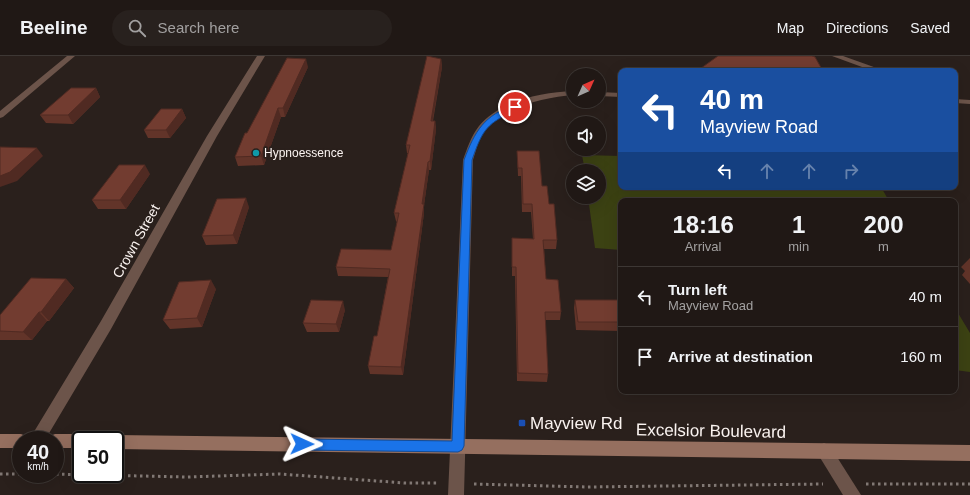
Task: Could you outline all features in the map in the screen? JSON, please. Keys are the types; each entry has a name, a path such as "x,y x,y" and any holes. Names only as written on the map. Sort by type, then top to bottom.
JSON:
{"main road":[{"path":"0,441 12,441"},
{"name":"Excelsior Boulevard","path":"124,442 970,453"}],"street":[{"path":"0,115 71,56"},
{"name":"Crown Street","path":"42,431 106,326 212,136 261,56"},
{"path":"836,56 872,68"},
{"path":"456,489 468,160 475,141 482,128 492,119 507,110 538,99 566,94"},
{"path":"606,94 618,95"},
{"path":"958,101 970,102"},
{"path":"824,451 849,489"}],"path":[{"path":"0,474 12,474"},
{"path":"64,474 186,477 280,474 405,483 456,489 587,487 849,489 970,484"}],"green space":[{"path":"582,156 618,156 618,190 883,190 887,198 618,198 618,250 595,248 589,204 606,204 606,164 584,164"},
{"path":"958,313 970,333 970,372 958,370"}],"building":[{"path":"427,56 441,59 431,121 435,121 430,161 428,162 422,204 424,204 401,367 368,366 374,336 377,336 390,269 336,267 341,249 391,250 399,213 394,213 410,145 406,145"},
{"path":"718,56 812,56 815,57 821,68 701,68"},
{"path":"287,58 306,59 283,108 278,108 261,156 235,157 245,133 247,133"},
{"path":"71,88 96,88 68,115 40,115"},
{"path":"161,109 182,109 166,130 144,130"},
{"path":"0,147 37,148 10,172 0,176"},
{"path":"517,151 539,151 542,186 547,186 549,204 554,204 557,240 543,240 546,279 558,280 561,312 545,312 548,374 518,373 516,267 512,267 512,238 534,239 532,204 523,204 522,168 518,168"},
{"path":"119,165 145,165 120,200 92,200"},
{"path":"246,198 233,235 202,236 217,199"},
{"path":"31,278 66,279 41,312 39,312 23,332 0,331 0,315"},
{"path":"211,280 197,318 163,320 179,282"},
{"path":"311,300 343,301 336,324 303,323"},
{"path":"575,300 618,300 618,322 578,322"}],"place":[{"name":"Hypnoessence","path":"256,153"},
{"name":"Mayview Rd","path":"522,423"}],"route":[{"path":"302,444 458,446 468,160 475,141 482,128 492,119 515,107"}]}
